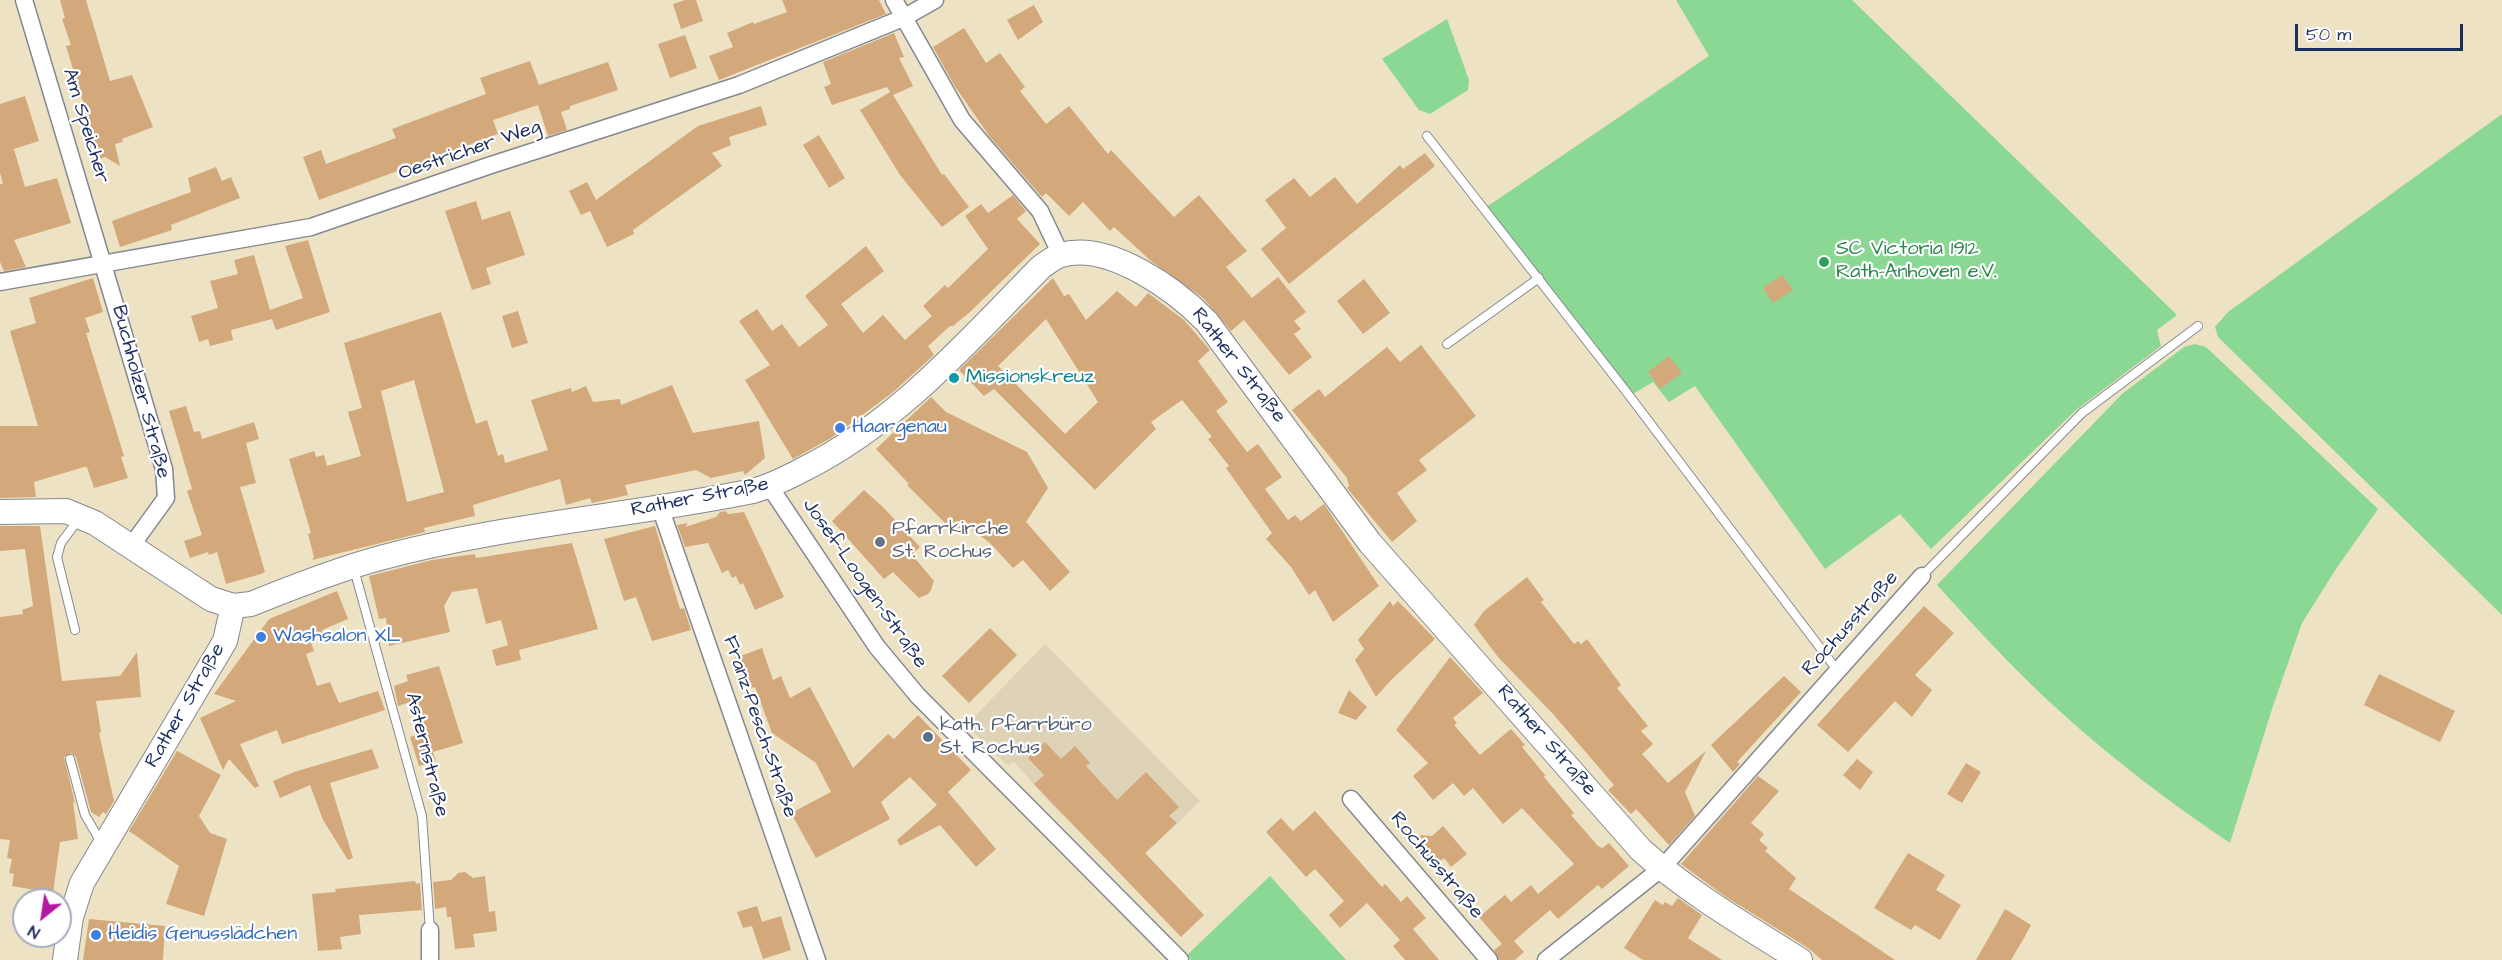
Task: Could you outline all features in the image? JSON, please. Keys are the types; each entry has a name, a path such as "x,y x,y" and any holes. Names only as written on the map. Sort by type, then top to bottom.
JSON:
{"main road":[{"name":"Rather Straße","path":"65,960 71,917 82,883 225,641 233,606 251,604 353,565 473,537 660,507 770,486 838,452 905,402 1041,267 1061,255 1083,254 1109,258 1138,270 1163,284 1187,302 1207,322 1370,543 1641,850 1662,868 1732,917 1800,960"},
{"path":"0,512 66,511 95,523 211,599 233,606"}],"street":[{"name":"Am Speicher","path":"24,0 105,265"},
{"path":"894,0 962,120 1040,211 1061,255"},
{"name":"Oestricher Weg","path":"0,282 311,228 488,166 739,85 903,18 935,0"},
{"name":"Buchholzer Straße","path":"105,265 164,469 166,498 132,546"},
{"name":"Josef-Loogen-Straße","path":"770,486 877,646 918,696 1180,960"},
{"name":"Franz-Pesch-Straße","path":"660,507 817,960"},
{"name":"Rochusstraße","path":"1546,960 1662,868 1922,576"},
{"name":"Rochusstraße","path":"1351,799 1489,960"},
{"name":"Asternstraße","path":"430,930 430,960"}],"lane":[{"path":"1427,136 1539,278 1837,670"},
{"path":"1447,344 1539,278"},
{"name":"Rochusstraße","path":"1922,576 2082,413 2198,326"},
{"path":"75,630 57,556 61,543 80,517"},
{"name":"Asternstraße","path":"353,565 422,816 430,930"},
{"path":"70,759 85,815 103,847"}],"shaded area":[{"path":"1045,644 1200,801 1140,859 1107,859 1051,804 1014,762 1007,765 966,725"}],"green space":[{"name":"SC Victoria 1912 Rath-Anhoven e.V.","path":"1676,0 1852,0 2177,315 2157,330 2161,346 2076,410 1931,549 1900,514 1825,569 1695,386 1669,402 1653,382 1631,395 1485,208 1709,56"},
{"path":"1447,19 1469,80 1468,90 1430,114 1419,110 1382,59"},
{"path":"2502,114 2502,615 2218,337 2215,327 2228,312"},
{"path":"2195,344 2206,347 2378,509 2302,623 2230,843 2145,782 2047,700 1937,585 2122,394 2184,347"},
{"path":"1270,876 1346,960 1191,960 1187,955"}],"building":[{"path":"60,0 86,0 110,81 132,75 153,127 115,144 120,166 105,157 94,161 80,113 86,112 66,46 71,45 62,19 65,18"},
{"path":"685,0 696,0 703,21 681,29 673,4"},
{"path":"782,0 879,0 886,14 719,80 709,56 733,47 727,33 787,12"},
{"path":"1034,5 1043,22 1018,40 1007,20"},
{"path":"964,28 986,63 1000,53 1025,87 1020,91 1046,124 1069,106 1108,154 1111,150 1174,217 1199,195 1247,251 1226,267 1252,298 1278,277 1306,312 1294,321 1301,329 1294,334 1312,357 1289,375 1244,320 1231,331 1203,298 1151,261 1114,227 1110,231 1083,202 1069,216 1046,193 1042,197 990,137 954,85 933,47"},
{"path":"894,33 904,57 899,58 913,86 893,95 942,175 944,174 969,207 942,227 900,175 860,110 890,92 887,87 832,105 824,87 831,84 823,62"},
{"path":"685,35 697,68 670,78 658,44"},
{"path":"530,61 539,85 608,62 618,90 570,106 570,109 561,112 567,130 548,136 538,105 493,120 498,134 428,160 426,170 419,163 319,200 303,157 321,150 326,164 396,138 392,129 486,94 480,78"},
{"path":"25,96 39,141 14,149 25,187 57,178 71,223 14,240 26,267 4,271 0,262 0,184 3,184 0,173 0,104"},
{"path":"761,106 767,125 729,137 731,145 712,153 722,166 633,230 634,234 607,247 590,211 581,215 569,191 587,182 596,200 698,126"},
{"path":"819,135 845,178 829,188 803,145"},
{"path":"1425,153 1435,166 1289,284 1261,249 1286,228 1265,200 1294,178 1310,197 1335,177 1357,204 1400,165 1403,169"},
{"path":"216,167 222,181 231,177 240,198 171,225 172,230 120,247 112,221 191,192 188,178"},
{"path":"1013,195 1026,211 1017,219 1040,244 970,312 928,346 934,355 892,393 831,438 793,459 745,380 770,365 739,321 757,309 772,331 782,324 799,347 828,325 805,296 866,246 884,271 841,304 863,333 883,315 905,340 932,316 923,306 945,285 948,288 988,249 965,216 981,204 988,213"},
{"path":"476,201 482,220 510,211 525,255 486,268 491,284 472,290 445,211"},
{"path":"308,240 330,312 276,330 272,319 231,330 233,340 210,346 208,339 199,342 191,316 218,308 210,281 238,274 234,260 254,255 270,310 303,298 285,246"},
{"path":"1782,275 1793,290 1773,303 1763,288"},
{"path":"93,278 103,312 85,318 90,332 86,333 124,456 121,457 128,478 94,488 87,467 84,467 34,482 36,497 0,498 0,426 38,426 10,331 36,323 29,298"},
{"path":"1053,278 1064,296 1069,294 1086,320 1117,291 1136,307 1148,293 1184,320 1210,350 1198,361 1228,402 1216,411 1247,452 1258,444 1282,477 1265,489 1288,520 1295,515 1301,521 1324,504 1379,586 1333,622 1315,590 1309,595 1291,567 1266,539 1272,533 1226,468 1229,466 1208,439 1212,437 1182,400 1151,422 1156,429 1095,490 994,389 984,396 959,370","holes":["1046,319 1098,402 1065,434 998,366"]},
{"path":"1364,279 1390,313 1363,334 1337,301"},
{"path":"518,311 528,343 512,348 502,316"},
{"path":"441,312 476,424 487,420 498,456 503,454 505,463 548,450 531,400 571,388 572,392 586,386 593,402 620,399 621,405 672,385 693,433 759,421 765,458 745,475 743,471 711,478 696,470 625,485 628,495 592,503 590,498 566,505 560,479 473,505 475,516 424,528 425,532 312,560 314,557 308,534 311,533 289,459 314,451 316,457 324,455 327,466 361,456 348,412 362,408 344,343","holes":["414,380 444,492 407,502 381,391"]},
{"path":"1421,345 1476,416 1419,460 1427,470 1397,493 1417,521 1392,542 1347,488 1349,486 1347,478 1292,410 1319,389 1325,397 1387,347 1400,362"},
{"path":"1669,356 1682,373 1660,389 1648,372"},
{"path":"931,397 946,412 1027,452 1048,488 1026,522 1070,572 1050,591 1023,560 1013,568 990,543 963,523 955,533 907,485 909,484 876,449"},
{"path":"186,406 194,432 200,431 202,439 254,422 259,439 246,443 256,483 240,487 265,572 261,574 226,584 217,552 209,555 208,552 190,558 184,541 202,535 187,491 192,489 169,411"},
{"name":"Pfarrkirche St. Rochus","path":"864,490 920,547 913,553 915,555 913,556 934,581 928,594 919,598 893,572 884,579 832,521"},
{"path":"726,511 728,514 744,512 784,597 755,610 743,583 740,585 736,576 732,578 728,570 722,573 708,543 685,547 677,525 688,523 685,527 716,517 720,512"},
{"path":"0,526 40,526 62,681 120,676 137,652 141,697 96,701 101,732 99,733 114,801 106,814 103,812 99,817 91,812 76,757 71,753 64,757 75,803 73,802 78,839 60,842 54,888 12,886 14,874 9,873 12,859 7,858 10,840 0,839 0,617 23,614 22,610 33,606 25,549 0,551"},
{"path":"655,526 680,609 684,608 691,630 652,641 636,597 624,601 604,539"},
{"path":"572,543 598,629 519,650 521,660 496,666 492,650 508,645 501,620 486,624 477,588 452,592 444,606 450,632 389,646 386,618 379,619 369,576 432,560 475,554 476,558"},
{"path":"1527,577 1544,600 1541,602 1574,644 1578,641 1581,644 1587,639 1621,685 1617,688 1648,726 1641,731 1653,744 1642,754 1668,783 1706,751 1685,792 1695,816 1669,845 1636,809 1631,814 1608,790 1614,785 1553,714 1498,657 1474,625 1484,611"},
{"path":"337,591 348,619 322,630 323,634 310,640 314,651 306,654 317,686 330,682 339,703 378,691 385,710 282,744 277,730 240,744 259,786 255,788 229,759 223,770 200,718 236,701 214,694 269,619"},
{"path":"1390,601 1393,606 1398,601 1435,639 1376,697 1355,660 1364,649 1358,640"},
{"path":"1924,606 1954,633 1915,675 1932,690 1912,717 1895,701 1848,752 1817,725"},
{"path":"990,628 1017,655 969,703 942,676"},
{"path":"762,648 773,680 781,676 790,698 810,687 853,768 888,734 894,739 918,715 971,770 948,792 996,849 976,867 940,825 900,846 897,840 937,805 910,777 881,802 890,819 816,858 791,813 831,792 816,763 772,733 755,687 747,689 735,658"},
{"path":"1450,657 1483,693 1453,718 1457,723 1454,725 1480,755 1511,729 1525,745 1522,747 1545,775 1544,777 1574,813 1571,815 1598,846 1602,848 1609,843 1629,866 1602,889 1598,885 1558,919 1550,910 1514,941 1524,952 1515,960 1499,960 1494,950 1502,944 1479,917 1505,895 1511,902 1531,885 1538,894 1574,864 1522,808 1503,824 1473,788 1464,796 1453,783 1433,800 1413,776 1428,763 1396,730"},
{"path":"439,666 463,743 433,752 436,761 419,766 410,737 423,733 414,701 398,706 394,686 408,681 406,675"},
{"path":"2379,674 2455,711 2440,742 2364,705"},
{"path":"1784,676 1801,692 1737,762 1740,764 1733,772 1711,745"},
{"path":"1349,690 1367,707 1356,720 1338,713"},
{"path":"1045,742 1061,759 1075,746 1090,763 1086,766 1117,800 1146,772 1179,807 1169,816 1177,823 1145,853 1204,915 1181,937 1034,784 1044,775 1028,758"},
{"path":"372,749 379,768 330,783 353,858 348,860 323,820 310,785 280,798 273,781 294,772"},
{"path":"177,751 221,775 199,816 210,833 227,839 204,916 166,904 179,866 129,831"},
{"path":"1857,759 1873,772 1860,790 1843,775"},
{"path":"1966,763 1981,772 1962,803 1947,794"},
{"path":"1758,776 1779,791 1751,823 1764,834 1759,840 1768,848 1765,851 1796,878 1789,889 1895,960 1822,960 1808,948 1726,897 1681,864"},
{"path":"1315,811 1382,887 1385,884 1401,902 1407,896 1426,918 1413,929 1439,960 1405,960 1393,946 1400,940 1367,903 1340,928 1329,915 1344,901 1315,869 1306,877 1266,832 1281,818 1293,831"},
{"path":"1443,826 1467,854 1451,867 1444,858 1432,868 1411,843 1421,835 1432,836"},
{"path":"1908,853 1945,875 1936,890 1961,905 1940,940 1915,925 1911,930 1874,908"},
{"path":"465,872 473,878 485,876 489,912 495,911 497,931 473,934 475,947 455,949 451,917 447,917 446,907 435,909 433,882 451,880 458,873"},
{"path":"415,881 416,884 420,883 422,910 359,915 361,934 340,937 342,949 318,951 312,894 336,892 335,889"},
{"path":"1678,898 1702,915 1688,938 1722,960 1643,960 1624,948 1655,900 1663,905 1665,902 1672,906"},
{"path":"757,906 762,922 781,916 791,950 763,959 752,926 743,928 737,912"},
{"path":"2005,909 2031,925 2024,938 2011,960 1976,960"},
{"path":"89,919 165,926 163,960 83,960"}],"place":[{"name":"SC Victoria 1912 Rath-Anhoven e.V.","path":"1824,262"},
{"name":"Missionskreuz","path":"954,378"},
{"name":"Haargenau","path":"840,428"},
{"name":"Pfarrkirche St. Rochus","path":"880,542"},
{"name":"Washsalon XL","path":"261,637"},
{"name":"kath. Pfarrbüro St. Rochus","path":"928,737"},
{"name":"Heidis Genusslädchen","path":"96,935"}]}
